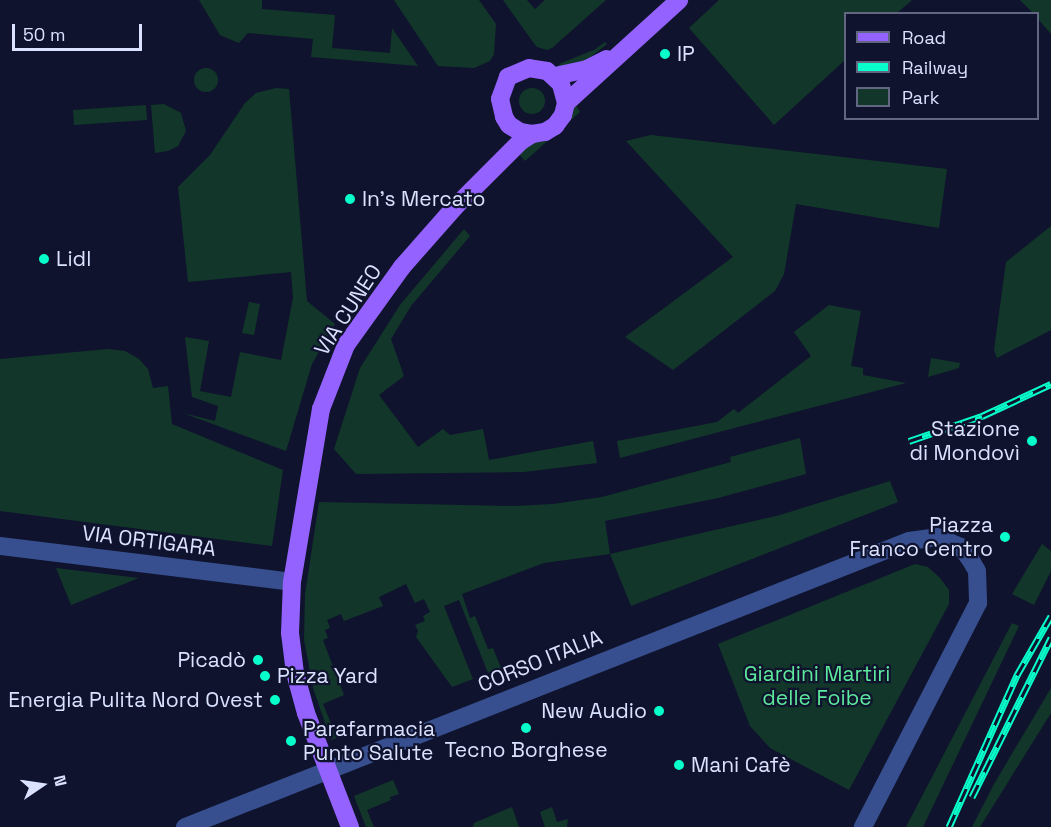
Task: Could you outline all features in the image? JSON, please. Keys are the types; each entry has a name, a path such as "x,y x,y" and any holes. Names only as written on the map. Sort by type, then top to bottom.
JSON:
{"main road":[{"name":"VIA CUNEO","path":"350,827 306,713 295,674 290,633 292,582 323,401 346,345 402,267 454,208 520,141 555,126 563,115 566,103 680,0"},
{"name":"VIA CUNEO","path":"496,167 504,151 509,124 504,117 500,99 508,76 530,68 548,71 555,76 587,69 622,52"},
{"path":"555,76 565,93 566,103"},
{"path":"509,124 520,132 532,134"}],"street":[{"name":"CORSO ITALIA","path":"185,827 914,539 937,537 961,547 976,571 978,603 864,823"},
{"name":"VIA ORTIGARA","path":"0,546 292,582"}],"green space":[{"path":"199,0 262,0 262,9 335,15 332,48 390,53 392,28 418,66 311,57 313,39 248,33 239,43 220,35"},
{"path":"394,0 479,0 496,24 494,54 490,61 474,68 438,66"},
{"path":"503,0 527,0 535,9 545,0 606,0 547,50 537,47"},
{"path":"719,0 912,0 898,12 844,12 844,61 774,125 689,28"},
{"path":"1020,0 1051,0 1051,34 1039,20 1039,12 1032,12"},
{"path":"605,42 607,44 587,60 553,71 561,63 594,50"},
{"path":"206,68 214,72 218,80 214,88 206,92 198,88 194,80 198,72"},
{"path":"276,88 289,89 307,301 335,324 312,364 286,451 183,413 215,421 218,406 192,397 185,337 209,341 200,391 231,397 240,352 281,360 293,298 291,272 188,282 178,187 210,155 245,103 256,93"},
{"path":"532,88 541,92 545,101 541,110 532,114 523,110 519,101 523,92"},
{"path":"164,104 181,113 186,131 178,146 168,151 155,153 151,105"},
{"path":"575,104 580,112 525,161 519,154"},
{"path":"146,105 147,120 74,125 73,110"},
{"path":"651,135 947,169 939,228 796,204 784,274 775,291 673,370 625,337 733,257 626,141"},
{"path":"1051,226 1051,330 997,358 994,350 1006,262"},
{"path":"464,229 470,236 411,306 391,339 404,376 379,395 418,447 443,429 450,435 483,429 489,460 593,441 597,463 524,472 356,474 334,449 360,368 400,305"},
{"path":"249,302 260,304 254,335 242,333"},
{"path":"829,305 861,311 851,366 863,368 863,375 906,383 620,458 617,441 717,422 734,409 738,413 811,356 794,332"},
{"path":"108,349 125,351 139,359 148,369 153,388 168,386 172,424 283,470 272,546 0,511 0,359"},
{"path":"931,358 960,363 959,368 928,377"},
{"path":"800,438 806,474 718,498 605,521 610,554 544,563 462,594 470,618 475,616 488,649 493,648 501,668 488,673 459,600 444,606 473,679 452,687 416,637 418,631 415,625 425,621 423,616 430,612 424,599 415,603 406,584 379,597 383,606 344,621 341,614 327,620 330,628 325,630 328,638 323,640 344,695 323,704 337,738 331,740 313,688 304,640 305,594 319,502 515,506 553,504 602,497 731,462 730,457"},
{"path":"890,481 898,502 631,606 610,554 780,515"},
{"path":"1042,544 1051,551 1051,571 1034,605 1012,594"},
{"name":"Giardini Martiri delle Foibe","path":"915,564 928,567 940,578 949,590 949,604 849,790 770,748 750,726 718,644"},
{"path":"56,568 139,578 71,605"},
{"path":"1012,623 1019,626 923,827 906,827"},
{"path":"1051,688 1051,713 980,827 972,827 994,784"},
{"path":"393,780 399,794 367,810 374,827 366,827 354,796"},
{"path":"512,807 519,827 473,827 474,823"},
{"path":"552,807 557,822 568,819 567,827 545,827 540,812"}],"railway":[{"path":"909,441 982,416 1051,384"},
{"path":"949,827 1017,675 1051,616"},
{"path":"972,797 1051,638"}],"place":[{"name":"IP","path":"665,54"},
{"name":"In's Mercato","path":"350,199"},
{"name":"Lidl","path":"44,259"},
{"name":"Stazione di Mondovì","path":"1032,441"},
{"name":"Piazza Franco Centro","path":"1005,537"},
{"name":"Picadò","path":"258,660"},
{"name":"Pizza Yard","path":"265,676"},
{"name":"Energia Pulita Nord Ovest","path":"275,700"},
{"name":"New Audio","path":"659,711"},
{"name":"Tecno Borghese","path":"526,728"},
{"name":"Parafarmacia Punto Salute","path":"291,741"},
{"name":"Mani Cafè","path":"679,765"}]}
